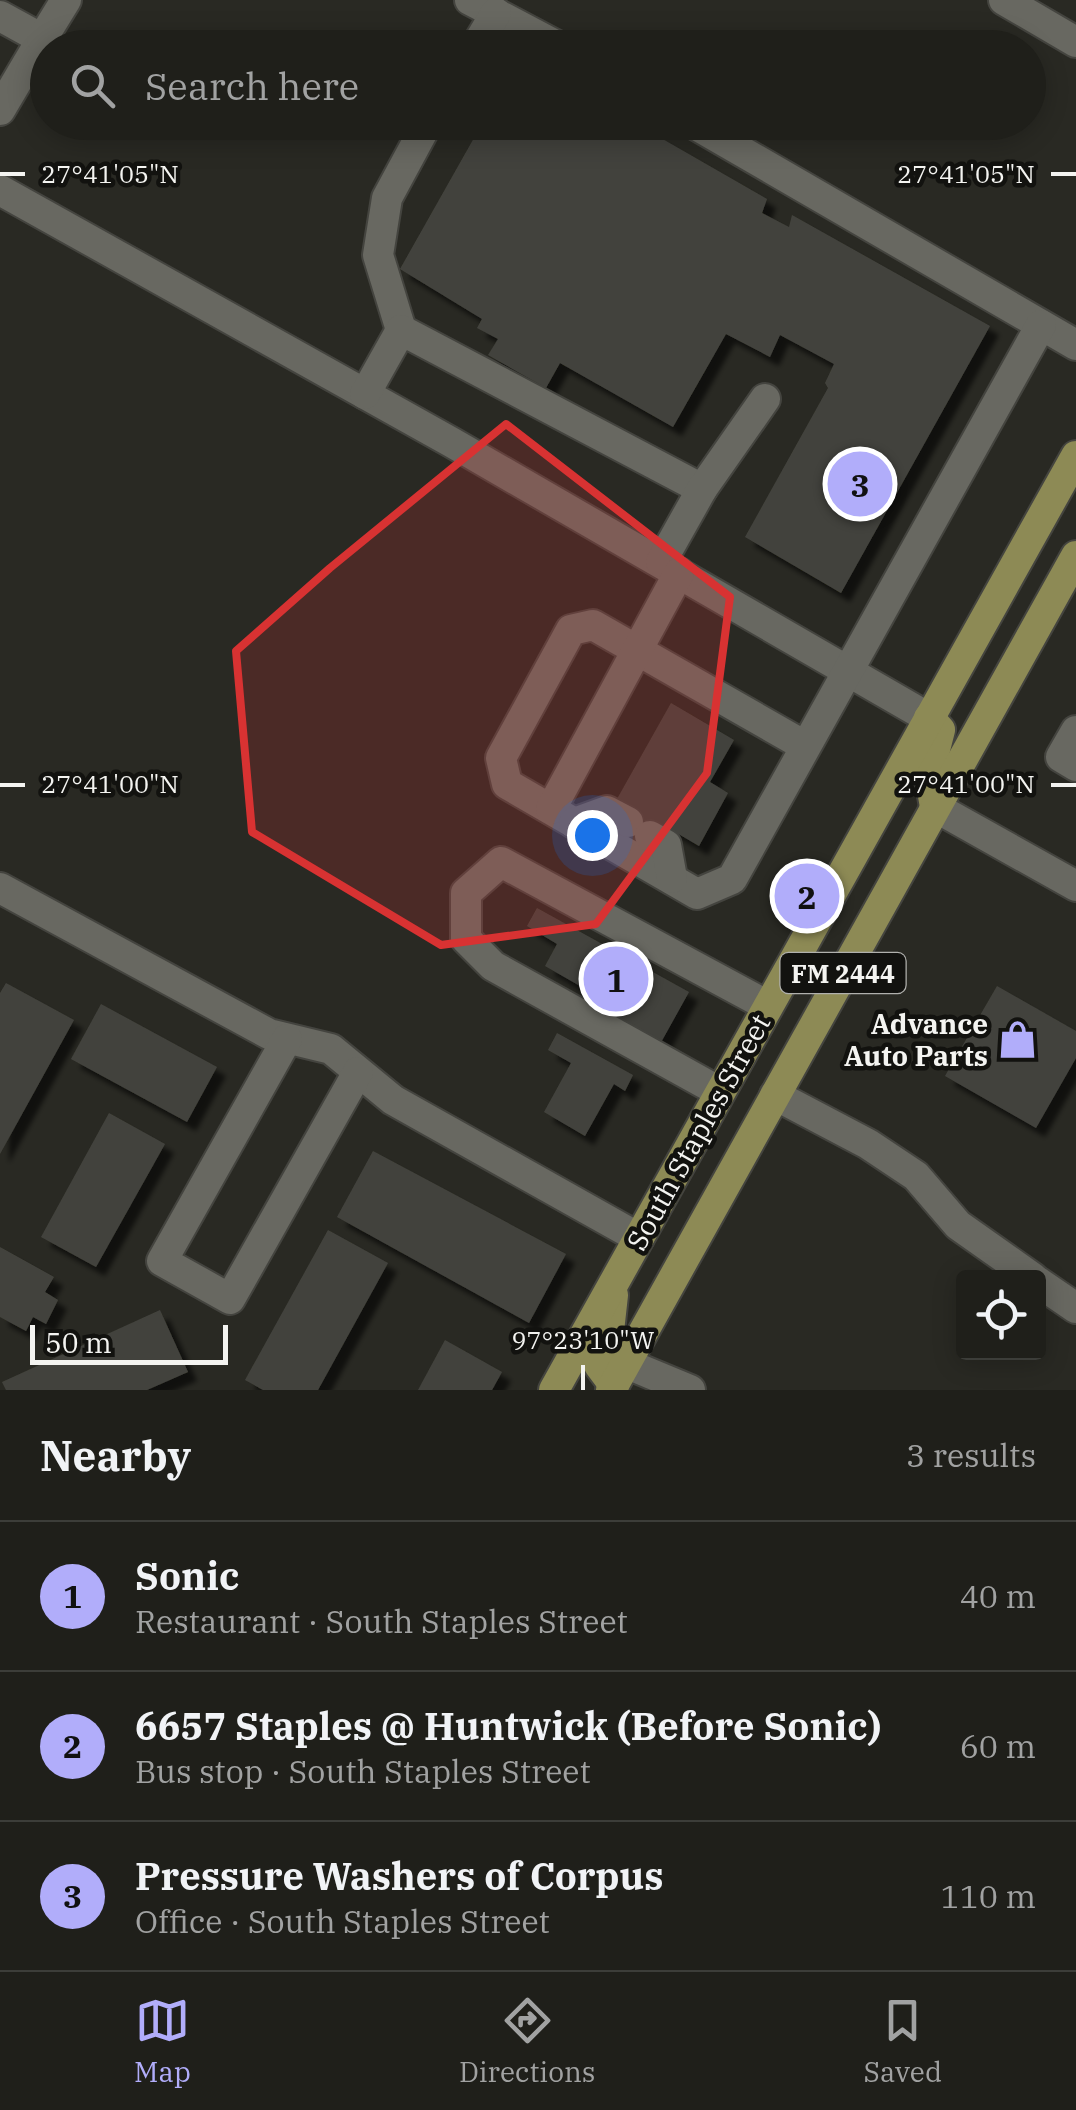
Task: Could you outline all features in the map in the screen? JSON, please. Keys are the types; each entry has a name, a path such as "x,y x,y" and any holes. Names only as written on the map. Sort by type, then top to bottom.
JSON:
{"main road":[{"name":"South Staples Street","path":"555,1390 1076,456"},
{"name":"South Staples Street","path":"618,1382 935,807 1075,562"},
{"path":"929,718 940,730 928,774 935,807"},
{"path":"614,1282 608,1340 599,1364 618,1382"}],"street":[{"path":"48,30 66,0"},
{"path":"1004,0 1076,42"},
{"path":"483,7 527,30"},
{"path":"0,16 30,33"},
{"path":"0,110 30,60"},
{"path":"418,140 387,198 378,255 401,330 702,490"},
{"path":"722,140 1076,345"},
{"path":"0,190 848,668 929,718"},
{"path":"804,746 593,625 570,630 500,758 507,784 697,894 732,879 1041,325"},
{"path":"365,394 401,330"},
{"path":"562,816 638,652 702,490 766,400"},
{"path":"1076,732 1061,757 1076,766"},
{"path":"935,807 1076,886"},
{"path":"562,816 606,811 639,829 666,845 672,878"},
{"path":"720,1092 493,966 466,939 466,894 501,862 768,1006"},
{"path":"0,888 257,1028 287,1039 322,1044 393,1100 640,1238"},
{"path":"287,1039 162,1261 230,1299 358,1072"},
{"path":"775,1095 868,1144 916,1176 958,1225 1022,1270"},
{"path":"1046,1287 1076,1308"},
{"path":"618,1382 690,1390"}],"highlighted area":[{"path":"506,424 730,597 707,773 596,924 441,945 252,832 236,651 330,568"}],"building":[{"path":"473,140 664,140 767,199 762,213 789,227 792,215 990,326 841,593 745,537 828,388 825,383 834,364 780,335 770,357 726,334 673,427 560,363 546,388 488,355 498,339 477,328 482,319 400,269"},
{"path":"671,703 734,740 710,782 728,793 699,846 658,822 639,855 616,842 635,810 617,799"},
{"path":"537,908 689,992 659,1046 601,1013 608,1002 545,966 557,944 527,926"},
{"path":"6,983 74,1020 0,1154 0,993"},
{"path":"997,986 1076,1031 1076,1058 1036,1128 945,1076"},
{"path":"101,1004 217,1067 187,1122 71,1059"},
{"path":"557,1033 633,1075 625,1091 614,1084 585,1136 544,1112 571,1063 548,1050"},
{"path":"109,1113 165,1144 96,1267 41,1237"},
{"path":"373,1151 566,1254 529,1323 337,1217"},
{"path":"328,1230 388,1263 318,1390 263,1390 245,1380"},
{"path":"0,1247 54,1277 45,1292 58,1300 46,1324 33,1317 26,1331 0,1317"},
{"path":"160,1310 188,1372 147,1390 6,1390 2,1382"},
{"path":"445,1340 502,1372 492,1390 418,1390"}],"place":[{"name":"Pressure Washers of Corpus","path":"860,484"},
{"name":"6657 Staples @ Huntwick (Before Sonic)","path":"807,896"},
{"name":"Sonic","path":"616,979"},
{"name":"Advance Auto Parts","path":"1018,1039"}]}
